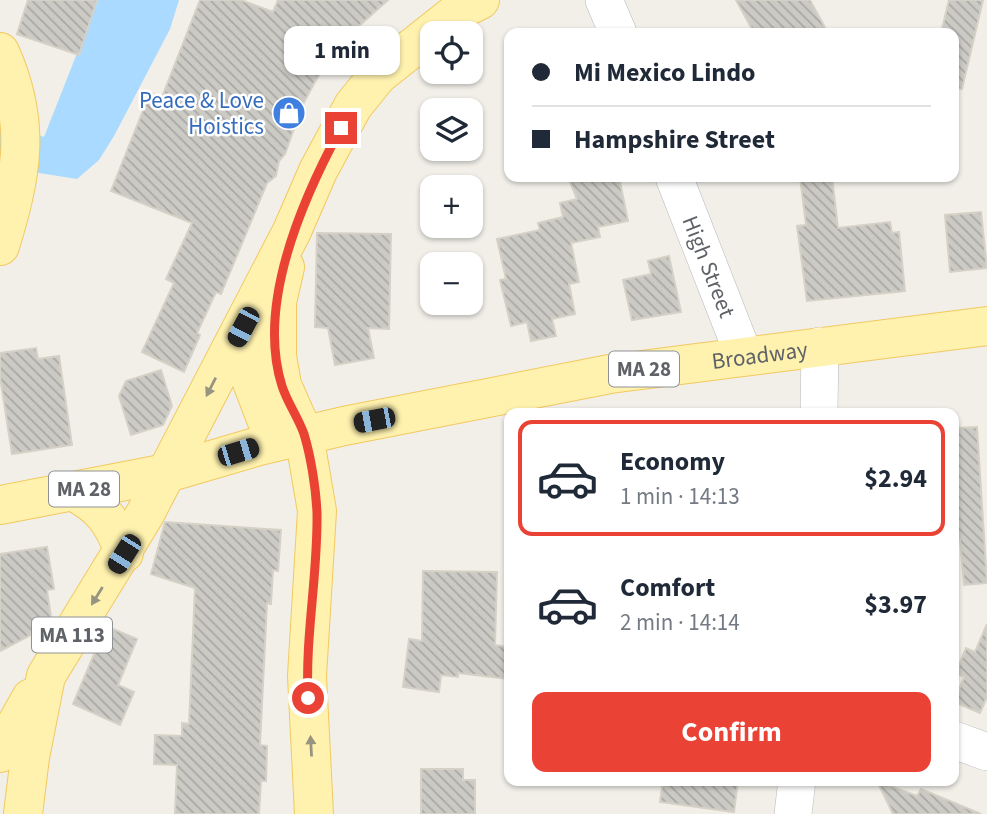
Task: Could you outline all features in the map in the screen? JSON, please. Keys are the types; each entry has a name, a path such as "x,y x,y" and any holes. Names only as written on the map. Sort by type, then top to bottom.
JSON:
{"main road":[{"name":"MA 113","path":"23,814 30,757 46,676 124,554 243,327 292,231 318,171 353,106 378,75 460,10 480,0"},
{"path":"0,52 22,121 17,188 0,246"},
{"name":"MA 113","path":"292,231 277,302 277,356 289,438 317,511 307,676 314,814"},
{"name":"Broadway","path":"0,505 167,472 289,438 610,374 987,326"},
{"path":"243,327 246,367 289,438"},
{"path":"72,491 92,500 118,534 124,554"},
{"path":"0,753 18,717 46,676"}],"street":[{"path":"604,0 616,28"},
{"name":"High Street","path":"676,182 744,356"},
{"path":"820,346 820,408"},
{"path":"959,742 987,752"},
{"path":"793,814 796,786"}],"water":[{"path":"98,0 179,0 170,29 99,160 77,179 39,173 0,151 0,119 44,137"}],"building":[{"path":"28,0 97,0 79,55 17,34"},
{"path":"200,0 241,0 273,12 278,0 388,0 338,45 316,80 302,106 285,154 279,161 276,176 267,183 221,294 216,292 197,333 200,335 184,372 142,352 174,283 166,279 192,223 111,191 150,93 162,97"},
{"path":"736,0 810,0 825,28 751,28"},
{"path":"949,0 983,0 962,89 959,89 959,28 942,28"},
{"path":"570,182 620,182 628,221 598,227 600,237 571,243 579,282 569,284 575,314 552,319 556,336 531,341 527,322 511,326 500,280 506,279 497,239 540,230 538,223 563,217 560,203 577,199"},
{"path":"801,182 833,182 838,228 890,222 892,233 899,232 905,291 807,301 797,226 806,225"},
{"path":"981,212 987,268 950,272 945,215"},
{"path":"317,233 391,234 389,329 368,328 374,358 335,365 328,328 315,327"},
{"path":"669,256 681,312 632,320 623,280 651,274 648,261"},
{"path":"36,348 38,359 59,356 72,445 12,454 0,377 0,353"},
{"path":"161,370 172,406 163,425 131,435 119,396 126,381"},
{"path":"977,427 987,583 964,585 959,539 959,428"},
{"path":"165,522 281,530 278,571 273,570 271,604 267,603 260,745 267,746 266,781 261,781 259,814 175,814 177,765 154,764 155,735 182,736 182,723 189,724 195,588 151,574"},
{"path":"47,547 54,589 47,590 52,624 0,651 0,554"},
{"path":"423,571 497,572 495,645 504,646 504,679 458,673 458,677 441,675 439,692 403,687 409,639 422,641"},
{"path":"987,624 987,697 980,713 959,704 959,690 964,677 959,675 959,665 966,648 975,652"},
{"path":"106,626 137,639 118,685 134,692 120,725 73,704"},
{"path":"421,769 463,769 463,780 475,780 475,814 421,814"},
{"path":"662,786 737,786 734,812 660,802"},
{"path":"879,786 890,786 917,796 921,789 981,814 893,814"}],"place":[{"name":"Peace & Love Hoistics","path":"289,113"}],"route":[{"path":"308,698 317,511 304,435 282,385 277,356 277,302 292,231 318,171 341,128"}]}
